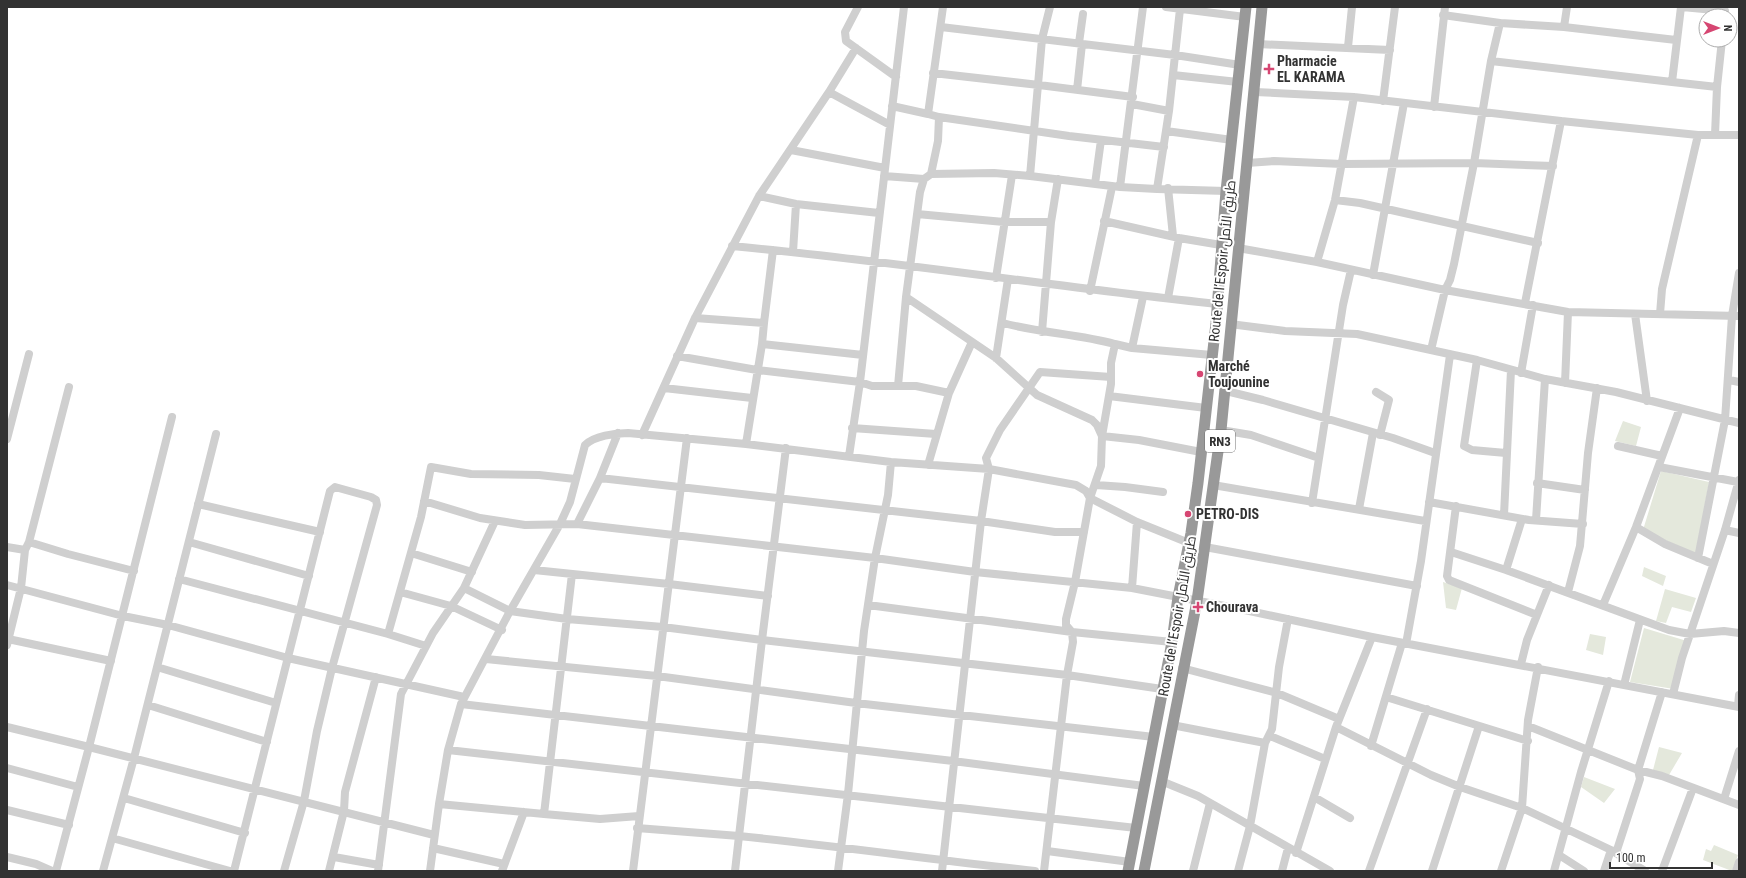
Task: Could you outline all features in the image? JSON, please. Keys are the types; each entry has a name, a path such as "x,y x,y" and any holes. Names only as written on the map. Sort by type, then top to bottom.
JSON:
{"highway":[{"name":"Route de l’Espoir طريق الأمل","path":"1144,871 1182,668 1197,601 1221,430 1226,391 1230,324 1255,92 1262,7"},
{"name":"Route de l’Espoir طريق الأمل","path":"1129,867 1172,642 1178,597 1189,543 1212,355 1226,191 1246,12"}],"street":[{"path":"858,7 845,32 844,38 846,41 896,77"},
{"path":"849,456 860,382 904,7"},
{"path":"928,114 943,7"},
{"path":"1030,176 1042,39 1050,7"},
{"path":"1090,291 1104,221 1116,187 1127,143 1144,7"},
{"path":"1166,7 1246,12"},
{"path":"1348,48 1352,7"},
{"path":"1383,101 1395,7"},
{"path":"1564,27 1566,7"},
{"path":"1672,82 1681,7 1698,9"},
{"path":"1157,189 1169,110 1180,9"},
{"path":"1434,107 1444,11 1500,22 1564,27 1676,40"},
{"path":"1077,90 1082,14"},
{"path":"1431,350 1445,290 1452,272 1474,163 1490,61 1500,22"},
{"path":"941,27 1175,55 1240,65"},
{"path":"1258,44 1390,50"},
{"path":"642,435 695,318 759,196 791,150 856,48"},
{"path":"1714,136 1721,48"},
{"path":"1490,61 1717,87"},
{"path":"933,74 1077,90 1169,110"},
{"path":"1173,75 1238,82"},
{"path":"829,92 890,125"},
{"path":"1255,92 1354,97 1483,113 1698,135 1739,136"},
{"path":"1317,262 1335,200 1354,97"},
{"path":"1373,275 1404,103"},
{"path":"892,106 939,117 1101,140 1164,147"},
{"path":"898,386 909,266 920,192 928,176 938,141 939,117"},
{"path":"1521,373 1538,243 1561,121"},
{"path":"1166,131 1232,140"},
{"path":"1660,314 1662,289 1698,135"},
{"path":"1095,184 1101,140"},
{"path":"791,150 884,172 928,176 994,173 1058,179 1116,187 1226,191"},
{"path":"1247,163 1274,161 1342,164 1474,163 1553,166"},
{"path":"996,278 1012,175"},
{"path":"1042,332 1051,222 1058,179"},
{"path":"1168,188 1176,237 1168,298"},
{"path":"759,196 796,204 879,213"},
{"path":"1335,200 1386,209 1538,243"},
{"path":"793,252 796,204"},
{"path":"917,214 1004,222 1051,222"},
{"path":"1104,221 1176,237 1221,244"},
{"path":"732,246 909,266 1090,291 1217,304"},
{"path":"1238,248 1317,262 1445,290 1568,312 1735,316"},
{"path":"746,444 752,398 762,344 773,250"},
{"path":"1312,503 1326,420 1338,333 1350,270"},
{"path":"1698,558 1726,420 1739,273"},
{"path":"996,358 1003,323 1008,279"},
{"path":"906,297 996,358 1028,389 1044,399 1092,420 1097,425 1102,436"},
{"path":"1132,348 1143,297"},
{"path":"1565,383 1568,312"},
{"path":"1635,314 1647,401"},
{"path":"695,318 764,324"},
{"path":"1003,323 1042,332 1096,339 1132,348 1212,355"},
{"path":"1230,324 1285,331 1357,334 1477,360 1545,379 1597,388 1739,423"},
{"path":"928,465 949,393 972,342"},
{"path":"762,344 863,355"},
{"path":"1044,871 1067,675 1073,642 1072,632 1066,625 1066,619 1075,582 1090,498 1096,485 1102,455 1102,436 1109,396 1110,363 1115,344"},
{"path":"7,439 29,354"},
{"path":"1371,746 1404,643 1417,586 1425,521 1450,355"},
{"path":"677,356 757,370 860,382 872,386 926,388 949,393"},
{"path":"1477,360 1464,446 1472,450 1506,453"},
{"path":"1504,515 1511,370"},
{"path":"942,871 975,572 989,469 986,460 989,451 1000,430 1040,372 1110,377"},
{"path":"1536,520 1545,379"},
{"path":"1729,380 1739,382"},
{"path":"69,387 29,542 25,550 21,588 8,642 111,661"},
{"path":"664,388 752,398"},
{"path":"1568,592 1580,546 1588,453 1597,388"},
{"path":"1226,391 1263,400 1435,453"},
{"path":"1359,509 1376,434 1389,400 1376,392"},
{"path":"1109,396 1206,408"},
{"path":"1603,605 1636,527 1680,408"},
{"path":"56,871 123,616 172,417"},
{"path":"852,428 936,434"},
{"path":"1221,430 1251,435 1319,458"},
{"path":"577,524 600,478 618,433"},
{"path":"430,871 434,835 448,750 463,700 502,630 510,611 560,524 570,502 585,445 589,441 618,433 786,448 891,462 989,469 1076,485 1086,491 1090,498 1137,522 1189,543"},
{"path":"103,871 124,798 216,434"},
{"path":"1102,436 1139,440 1201,452"},
{"path":"632,871 686,438"},
{"path":"1618,446 1662,456"},
{"path":"735,871 744,784 786,448"},
{"path":"838,871 853,750 856,703 868,605 875,558 888,495 891,462"},
{"path":"388,634 424,501 429,469 433,467 471,474 538,474 575,479"},
{"path":"1659,467 1739,481 1726,530 1713,564 1682,658 1673,694"},
{"path":"600,478 981,521 1055,532 1084,532"},
{"path":"1538,483 1585,490"},
{"path":"1096,485 1163,492"},
{"path":"1213,485 1425,521"},
{"path":"234,871 245,833 276,703 320,532 332,488 335,487 376,500 377,504 332,668 317,731 304,801 284,871"},
{"path":"424,501 495,521 525,526 577,524 875,558 975,572 1132,588 1372,637 1538,667 1624,685 1738,706 1739,695"},
{"path":"1429,502 1522,519 1583,524"},
{"path":"198,504 320,532"},
{"path":"1456,506 1447,576 1449,580 1537,615"},
{"path":"1506,570 1522,519"},
{"path":"334,857 379,868 383,822 401,694 426,646 464,588 495,521"},
{"path":"1132,588 1137,522"},
{"path":"1636,527 1665,544 1713,564"},
{"path":"1726,530 1739,533"},
{"path":"29,542 134,571"},
{"path":"189,542 309,576"},
{"path":"1205,547 1417,586"},
{"path":"7,548 25,550"},
{"path":"1451,552 1549,585 1640,620 1690,634 1724,631 1739,633"},
{"path":"411,553 472,572"},
{"path":"534,570 768,596"},
{"path":"544,814 572,574"},
{"path":"179,579 300,612 344,622 426,646"},
{"path":"7,585 123,616 168,625 288,658 406,684 463,700 651,726 953,761 1144,786"},
{"path":"1521,664 1527,640 1549,585"},
{"path":"464,588 510,611 566,619 663,627 862,652 1067,675 1162,689"},
{"path":"400,592 452,606 502,630"},
{"path":"868,605 1072,632 1172,642"},
{"path":"1238,871 1250,826 1267,740 1273,722 1280,656 1288,619"},
{"path":"1624,685 1640,620"},
{"path":"1296,853 1324,768 1325,758 1372,637"},
{"path":"486,659 657,676 856,703 960,713 1154,737"},
{"path":"157,667 276,703"},
{"path":"1501,871 1522,808 1528,726 1538,667"},
{"path":"1182,668 1277,693 1338,723 1371,746 1408,764 1460,787 1522,808 1613,851 1645,871"},
{"path":"330,871 344,811 345,792 376,677"},
{"path":"1554,871 1609,681"},
{"path":"1604,871 1639,784 1640,777 1638,770 1662,692"},
{"path":"1386,697 1528,741"},
{"path":"148,705 267,742"},
{"path":"1369,871 1427,709"},
{"path":"1172,725 1267,740 1325,758"},
{"path":"1432,871 1479,726"},
{"path":"1528,726 1638,770 1662,776 1739,805"},
{"path":"7,728 134,758 434,835"},
{"path":"448,750 645,771 744,784 848,794 1136,828"},
{"path":"1724,799 1739,751"},
{"path":"7,768 78,787"},
{"path":"1161,781 1198,796 1288,848 1321,869 1330,871"},
{"path":"1662,871 1693,788"},
{"path":"1314,797 1350,818"},
{"path":"124,798 245,833"},
{"path":"1193,871 1210,803"},
{"path":"439,804 600,819 639,816"},
{"path":"7,810 69,825"},
{"path":"433,848 503,868 524,812"},
{"path":"637,828 841,846 943,861 1035,871"},
{"path":"112,838 230,871"},
{"path":"1282,871 1288,848"},
{"path":"1047,851 1129,867"},
{"path":"1559,854 1584,871"},
{"path":"7,857 36,864 52,871"},
{"path":"1736,871 1739,862"}],"shaded area":[{"path":"1623,421 1641,427 1636,446 1615,441"},
{"path":"1661,471 1709,482 1696,554 1643,530"},
{"path":"1644,567 1666,576 1663,586 1642,576"},
{"path":"1443,582 1462,588 1456,610 1446,608"},
{"path":"1665,589 1696,598 1691,612 1672,607 1666,623 1656,621"},
{"path":"1644,628 1687,641 1674,689 1630,682"},
{"path":"1590,634 1606,637 1603,655 1586,650"},
{"path":"1659,747 1682,753 1669,775 1653,770"},
{"path":"1584,777 1615,789 1604,803 1581,787"},
{"path":"1714,845 1738,855 1732,871 1703,860 1706,849 1711,851"}],"place":[{"name":"Pharmacie EL KARAMA","path":"1269,69"},
{"name":"Marché Toujounine","path":"1200,374"},
{"name":"PETRO-DIS","path":"1188,514"},
{"name":"Chourava","path":"1198,607"}]}
